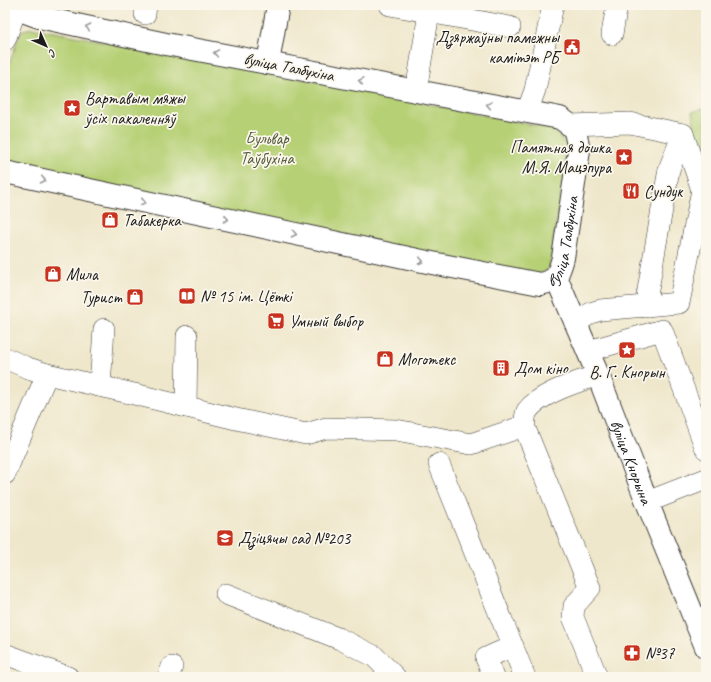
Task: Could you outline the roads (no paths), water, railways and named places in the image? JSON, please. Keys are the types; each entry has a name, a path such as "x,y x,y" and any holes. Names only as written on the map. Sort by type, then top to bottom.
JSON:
{"main road":[{"path":"268,63 278,5"},
{"name":"вуліца Талбухіна","path":"5,172 432,263 540,284 556,277 560,269 563,258 579,150 575,131 570,125 560,118 166,44 39,17 11,7"},
{"name":"вуліца Кнорына","path":"556,277 598,375 647,502 706,647"}],"street":[{"path":"390,5 510,27"},
{"path":"527,112 536,90 553,5"},
{"path":"612,34 617,5"},
{"path":"5,40 11,7"},
{"path":"416,91 429,13"},
{"path":"570,125 630,123 683,134"},
{"path":"575,322 600,310 679,303 704,190 683,134"},
{"path":"645,307 670,169 683,134"},
{"path":"100,386 104,329"},
{"path":"588,351 662,330 706,450"},
{"path":"186,407 187,336"},
{"path":"5,358 47,374 306,434 326,428 396,430 471,444 524,426"},
{"path":"5,474 47,374"},
{"path":"597,677 573,617 574,606 590,588 524,426 526,412 537,400 598,375"},
{"path":"439,464 525,677"},
{"path":"647,502 706,479"},
{"path":"226,594 340,639 374,656 395,677"},
{"path":"494,677 486,658 513,646"},
{"path":"5,654 68,677"}],"place":[{"name":"Дзяржаўны памежны камітэт РБ","path":"572,47"},
{"name":"Вартавым мяжы ўсіх пакаленняў","path":"72,108"},
{"name":"Памятная дошка М.Я. Мацэпура","path":"624,157"},
{"name":"Сундук","path":"631,191"},
{"name":"Табакерка","path":"110,220"},
{"name":"Мила","path":"53,274"},
{"name":"№ 15 ім. Цёткі","path":"187,296"},
{"name":"Турист","path":"135,297"},
{"name":"Умный выбор","path":"276,321"},
{"name":"В. Г. Кнорын","path":"627,350"},
{"name":"Моготекс","path":"385,359"},
{"name":"Дом кіно","path":"501,368"},
{"name":"Дзіцячы сад №203","path":"225,538"},
{"name":"№37","path":"632,653"}],"park label":[{"name":"Бульвар Таўбухіна","path":"267,148"}]}
